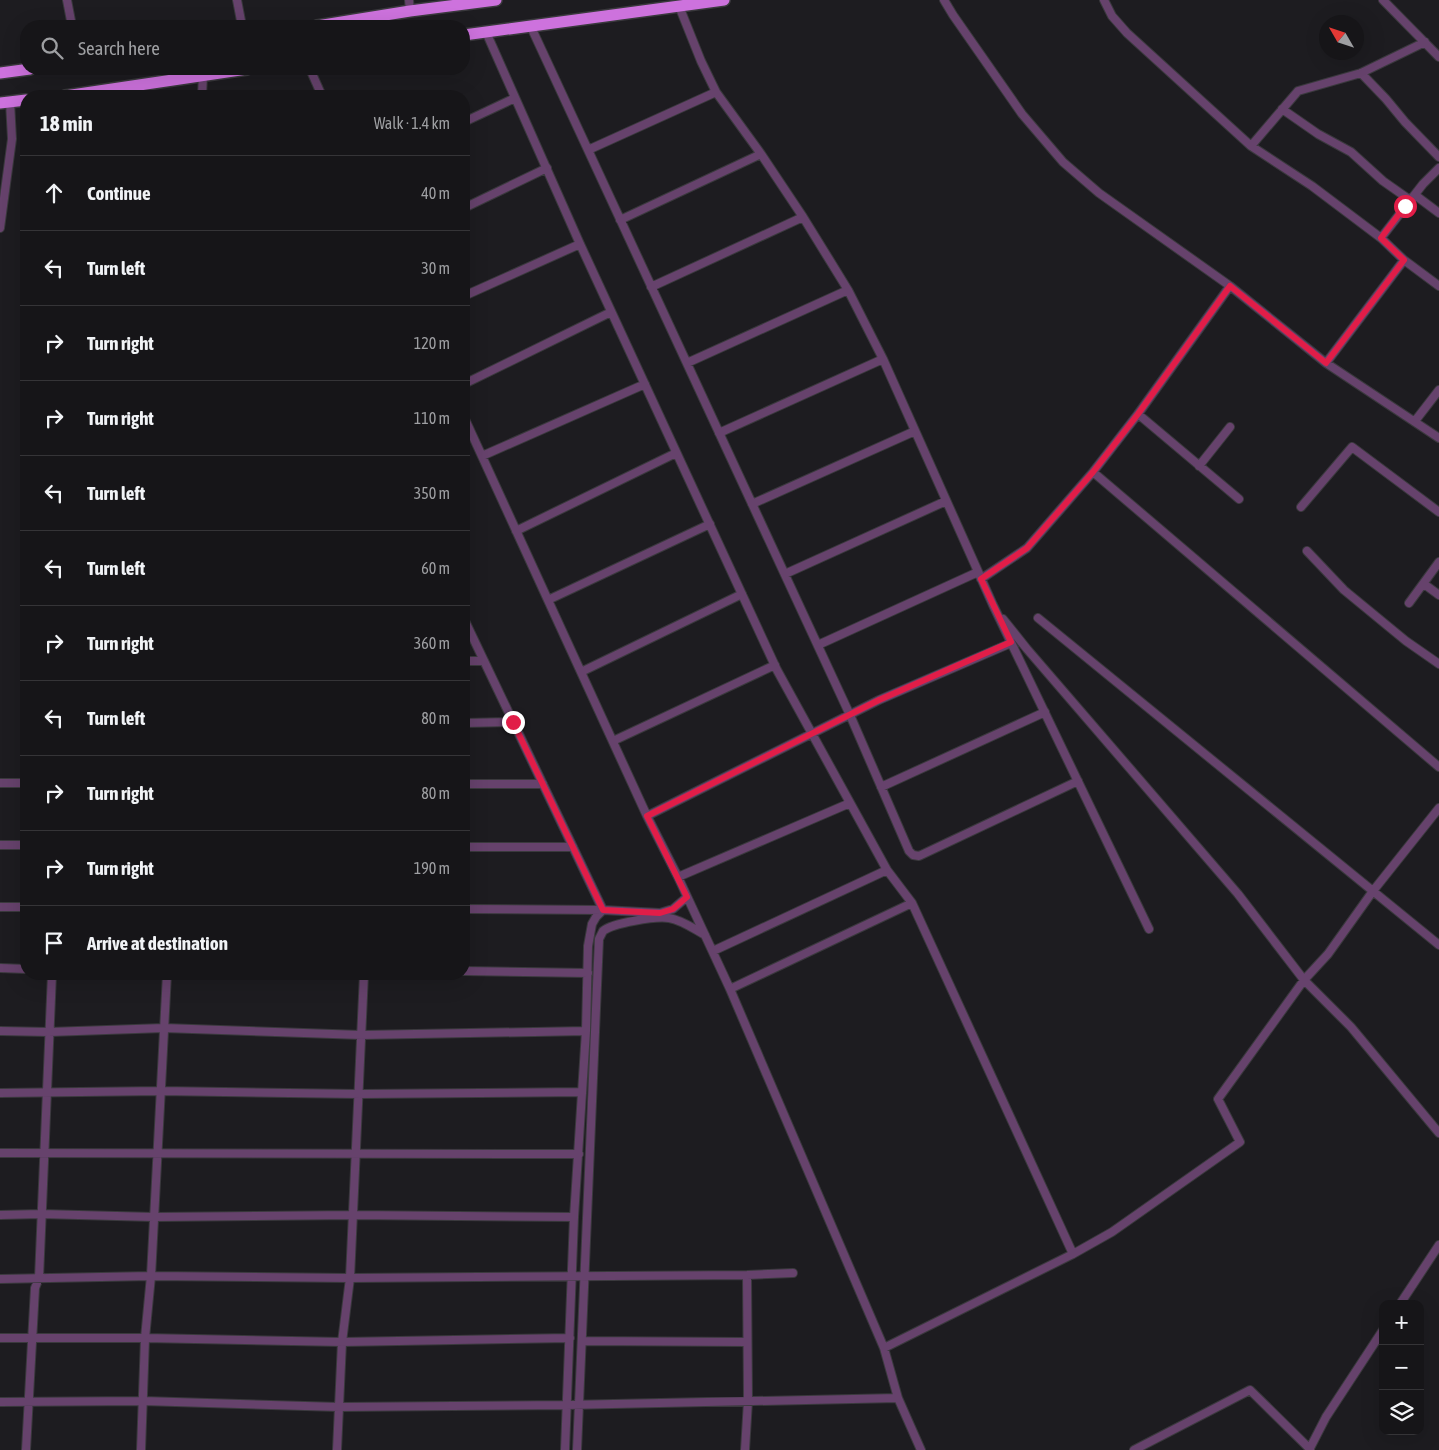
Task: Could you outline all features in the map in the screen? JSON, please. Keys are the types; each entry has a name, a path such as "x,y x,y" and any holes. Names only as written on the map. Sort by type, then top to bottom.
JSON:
{"highway":[{"path":"343,20 409,5 496,0"},
{"path":"470,34 724,0"},
{"path":"0,73 20,70"},
{"path":"105,90 203,75"},
{"path":"5,103 20,101"}],"street":[{"path":"67,0 71,20"},
{"path":"237,0 241,20"},
{"path":"944,0 953,16 1022,114 1063,162 1099,193 1230,286 1326,363 1439,438"},
{"path":"1104,0 1112,16 1127,33 1251,146 1312,186 1381,238 1404,260 1439,286"},
{"path":"1383,0 1439,57"},
{"path":"679,6 701,61 716,92 761,154 848,290 883,359 993,606 1149,929"},
{"path":"531,27 818,645 909,851 913,855 918,856 1078,781"},
{"path":"486,32 611,312 775,665 887,870 912,903 1073,1254"},
{"path":"1251,146 1298,91 1361,73 1425,42"},
{"path":"1361,73 1386,99 1404,122 1439,157"},
{"path":"202,90 203,75"},
{"path":"313,75 319,90"},
{"path":"588,150 716,92"},
{"path":"470,119 515,98"},
{"path":"0,228 12,139 5,103"},
{"path":"1282,109 1318,134 1351,152 1383,182 1439,213"},
{"path":"620,220 761,154"},
{"path":"470,205 546,168"},
{"path":"1381,238 1423,184 1439,168"},
{"path":"651,287 803,217"},
{"path":"470,293 580,244"},
{"path":"1326,363 1404,260"},
{"path":"818,645 979,575 1027,548 1093,472 1138,414 1230,286"},
{"path":"687,363 848,290"},
{"path":"470,381 611,312"},
{"path":"719,433 883,359"},
{"path":"482,456 645,384"},
{"path":"1416,421 1439,390"},
{"path":"1138,414 1239,499"},
{"path":"1199,466 1230,427"},
{"path":"470,430 647,816 714,951 884,1348 898,1398 922,1450"},
{"path":"752,504 915,431"},
{"path":"1301,507 1352,447 1439,512"},
{"path":"516,530 676,452"},
{"path":"1093,472 1439,767"},
{"path":"785,574 946,501"},
{"path":"548,600 710,524"},
{"path":"1306,551 1344,590 1406,641 1439,664"},
{"path":"1409,603 1439,562"},
{"path":"1424,584 1439,595"},
{"path":"581,672 742,594"},
{"path":"993,606 1027,649 1238,894 1304,980 1351,1027 1439,1133"},
{"path":"1038,618 1439,945"},
{"path":"470,632 603,910"},
{"path":"647,816 879,700 1011,642"},
{"path":"470,661 484,661"},
{"path":"613,741 775,665"},
{"path":"881,787 1045,712"},
{"path":"470,723 513,722"},
{"path":"0,783 20,783"},
{"path":"470,784 543,784"},
{"path":"678,877 850,803"},
{"path":"884,1348 1073,1254 1112,1232 1240,1142 1218,1098 1304,980 1328,954 1373,891 1439,808"},
{"path":"0,845 20,845"},
{"path":"470,846 573,847"},
{"path":"714,951 887,870"},
{"path":"470,909 603,910 660,913 673,909 687,897"},
{"path":"730,988 912,903"},
{"path":"0,907 20,907"},
{"path":"565,1450 574,1216 586,1032 588,946 592,924 603,910"},
{"path":"577,1450 599,939 606,928 660,918 676,920 705,935"},
{"path":"0,968 20,969"},
{"path":"470,971 588,973"},
{"path":"26,1450 35,1288 38,1278 52,980"},
{"path":"141,1450 145,1338 151,1276 167,980"},
{"path":"337,1450 342,1342 350,1278 364,980"},
{"path":"0,1030 49,1032 164,1028 362,1034 586,1032"},
{"path":"0,1093 161,1091 359,1094 582,1092"},
{"path":"0,1153 579,1154"},
{"path":"0,1215 41,1214 154,1217 574,1216"},
{"path":"1403,1300 1439,1245"},
{"path":"0,1279 151,1276 350,1278 793,1273"},
{"path":"745,1450 748,1401 747,1275"},
{"path":"1134,1450 1250,1390 1309,1450 1326,1417 1379,1336"},
{"path":"0,1338 145,1338 342,1342 570,1338"},
{"path":"582,1340 747,1342"},
{"path":"0,1402 143,1401 339,1407 567,1405 898,1398"}],"route":[{"path":"513,722 603,910 660,913 673,909 687,897 647,816 879,700 1011,642 981,579 1027,548 1093,472 1138,414 1230,286 1326,363 1404,260 1381,238 1405,206"}]}
